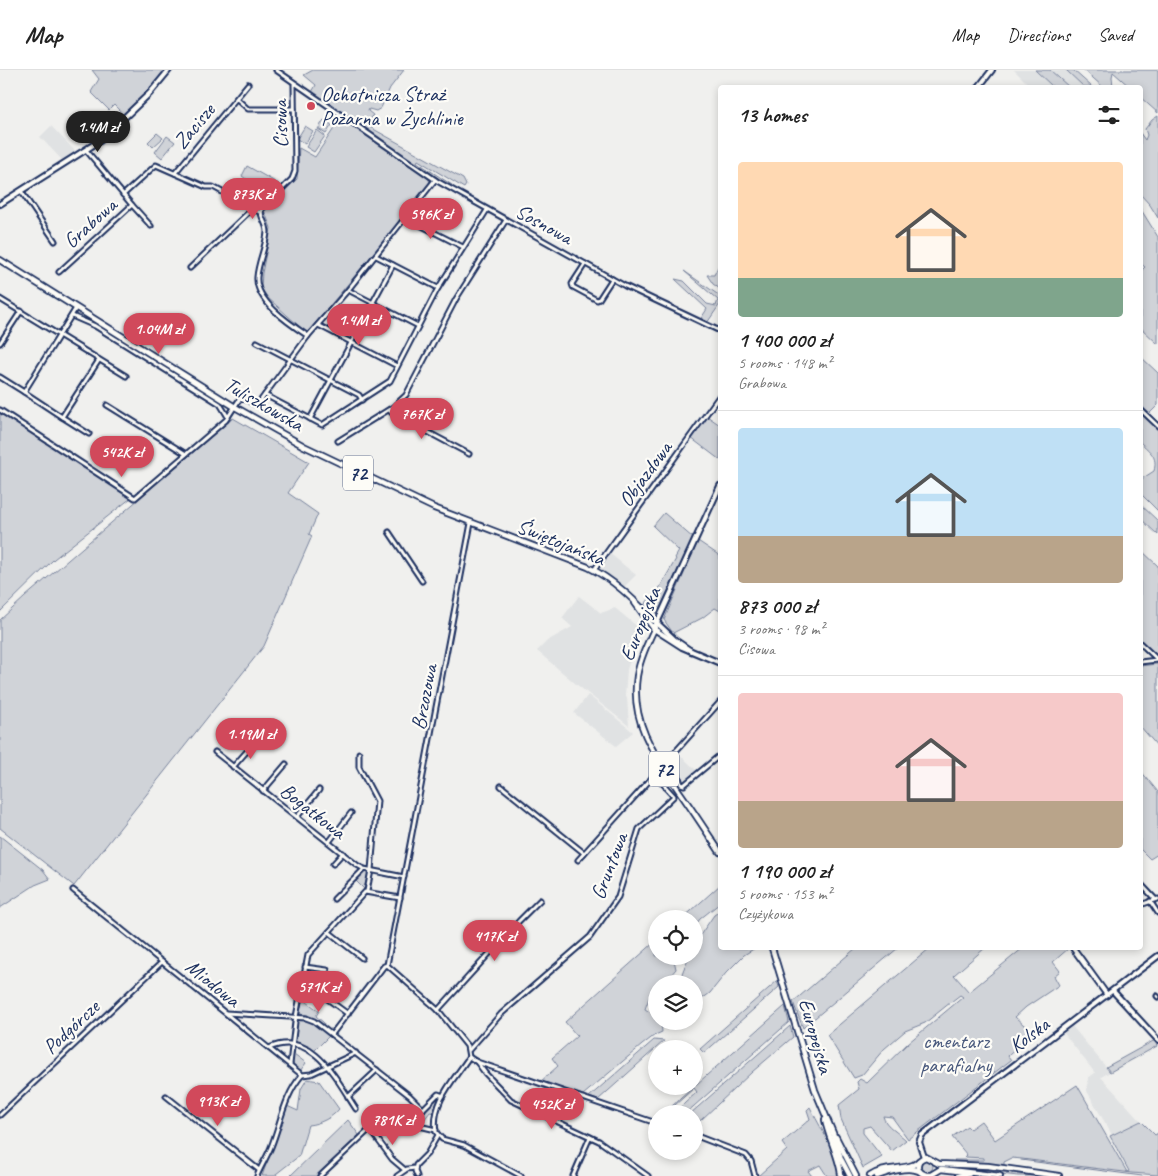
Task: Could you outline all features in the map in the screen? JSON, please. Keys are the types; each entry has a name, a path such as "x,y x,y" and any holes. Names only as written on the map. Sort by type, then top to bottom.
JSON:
{"main road":[{"name":"Tuliszkowska","path":"0,261 235,407 322,456 471,523"},
{"name":"Świętojańska","path":"471,523 594,570 613,582 657,623"},
{"name":"Świętojańska","path":"633,600 654,629"},
{"name":"Europejska","path":"657,623 639,668 636,699 644,734 662,767 718,849"},
{"name":"Europejska","path":"773,950 822,1110 841,1159 852,1174"},
{"path":"822,1110 829,1137 840,1166 841,1175"},
{"path":"870,1176 884,1170 913,1165 922,1158 929,1157 940,1164 988,1166 1059,1176"},
{"path":"922,1158 917,1166 922,1174"},
{"path":"932,1174 936,1166 934,1161"},
{"path":"877,1176 915,1169 927,1176 940,1169 1000,1176"},
{"path":"958,1176 974,1173"}],"street":[{"path":"0,204 86,150 117,125 150,93 168,70"},
{"name":"Sosnowa","path":"276,70 435,180 625,286 718,330"},
{"path":"980,85 992,70"},
{"name":"Cisowa","path":"261,214 262,210 290,181 294,174 294,83"},
{"name":"Zacisze","path":"175,173 248,84"},
{"name":"Zacisze","path":"237,99 248,109 294,109"},
{"name":"Grabowa","path":"59,272 132,205 86,150"},
{"name":"Grabowa","path":"123,195 156,165 206,187 213,187 261,214"},
{"path":"0,410 135,498 228,417 241,399 246,399 254,404 259,402 308,336 376,256 435,180"},
{"path":"21,191 56,241"},
{"path":"132,205 150,226"},
{"path":"190,268 253,208"},
{"path":"265,395 320,425 387,384 438,288 487,210"},
{"path":"261,214 267,231 257,274 258,288 263,299 308,336"},
{"path":"406,218 463,247"},
{"path":"338,441 389,410 407,394 456,299 506,220"},
{"path":"376,256 438,288"},
{"path":"310,419 393,264"},
{"path":"585,264 572,284 573,287 597,300 612,278"},
{"path":"348,290 418,326"},
{"path":"0,299 126,376"},
{"path":"24,392 76,308"},
{"path":"0,344 21,312"},
{"path":"72,316 95,326 220,404 228,417"},
{"path":"318,324 397,366"},
{"path":"258,342 359,395 362,400"},
{"path":"62,417 99,360"},
{"path":"0,377 88,434"},
{"name":"Objazdowa","path":"594,570 718,398"},
{"path":"107,405 186,454"},
{"path":"389,410 392,414 469,454"},
{"path":"1143,412 1158,426"},
{"name":"Europejska","path":"657,623 718,490"},
{"name":"Brzozowa","path":"387,965 471,523"},
{"path":"390,532 422,581"},
{"name":"Świętojańska","path":"657,623 675,640 691,651"},
{"name":"Świętojańska","path":"654,629 673,643 718,663"},
{"path":"1143,646 1158,660"},
{"path":"1143,662 1158,660"},
{"path":"578,860 718,704"},
{"path":"233,767 255,742"},
{"name":"Bogatkowa","path":"215,752 343,854 364,869 371,870"},
{"path":"359,753 359,768 377,801 371,870 367,891"},
{"path":"669,759 674,764 681,784 684,785 718,757"},
{"path":"263,791 286,764"},
{"name":"Gruntowa","path":"469,1050 506,1010 588,940 616,900 639,829 674,796 655,776"},
{"path":"501,786 584,853"},
{"path":"297,817 318,790"},
{"path":"329,842 351,813"},
{"path":"333,864 343,854"},
{"path":"334,900 364,869"},
{"path":"371,870 404,877"},
{"path":"1143,886 1157,899"},
{"name":"Miodowa","path":"73,890 302,1075"},
{"path":"290,1065 301,988 309,952 329,932 361,894 367,891 400,898"},
{"path":"1143,903 1157,899"},
{"path":"438,1010 540,900"},
{"path":"1150,901 1158,913"},
{"path":"329,932 362,958"},
{"path":"476,938 492,951"},
{"path":"1073,950 1107,995"},
{"name":"Kolska","path":"922,1158 920,1140 925,1132 1158,956"},
{"name":"Podgórcze","path":"0,1115 162,962"},
{"path":"332,1034 384,966 387,965 438,1010 469,1050 469,1058 450,1082 443,1096 436,1116 438,1135 442,1139 466,1146 521,1176"},
{"path":"305,967 327,970"},
{"path":"301,988 322,995 348,1014"},
{"path":"1113,991 1158,1040"},
{"path":"226,1013 314,1020 423,1109"},
{"path":"269,1048 280,1044 305,1046 328,1066 356,1109"},
{"path":"257,1176 271,1148 284,1106 296,1081 302,1075 311,1074 356,1053"},
{"path":"469,1058 648,1120"},
{"path":"477,1062 511,1100 546,1118 579,1130 599,1141 648,1176"},
{"path":"348,1097 377,1070"},
{"path":"436,1130 415,1125 423,1109 438,1094 443,1096"},
{"path":"166,1096 259,1170"},
{"path":"320,1176 370,1129 392,1159 405,1170"},
{"path":"417,1176 415,1168 417,1162 429,1152 438,1135"},
{"path":"573,1176 590,1137"},
{"path":"703,1138 746,1155 751,1161 755,1176"},
{"path":"397,1176 405,1170 415,1168"}],"shaded area":[{"path":"1014,70 1035,70 1051,85 1029,85"},
{"path":"1050,70 1066,70 1082,85 1067,85"},
{"path":"51,126 75,151 75,154 63,161 40,137"},
{"path":"608,552 636,575 624,587 597,567"},
{"path":"579,596 601,613 615,608 639,628 627,670 625,695 627,697 629,726 537,651 547,641 572,627 562,618"},
{"path":"588,695 633,732 616,746 574,713"},
{"path":"677,752 698,772 686,781 684,781 675,760"},
{"path":"1072,1026 1110,1072 1101,1077 1141,1121 1112,1135 1087,1091 1088,1078 1095,1073 1063,1032"}],"green space":[{"path":"92,70 164,70 154,85 123,114 114,105 109,110 91,92 99,79"},
{"path":"313,70 404,70 390,88 381,108 376,111 369,109 368,111 373,115 368,126 463,179 466,185 464,188 418,160 417,162 452,185 451,188 312,92 316,85 304,75"},
{"path":"1035,70 1050,70 1067,85 1051,85"},
{"path":"1066,70 1073,70 1090,85 1082,85"},
{"path":"1084,70 1158,70 1158,113 1143,100 1143,85 1128,85 1113,72 1113,85 1101,85"},
{"path":"1158,116 1158,218 1143,197 1143,137 1145,140 1147,135 1145,129"},
{"path":"341,118 428,178 430,186 307,333 268,298 261,288 271,228 264,210 297,179 299,148 315,157"},
{"path":"324,120 332,125 326,134 318,129"},
{"path":"305,126 313,131 305,144 297,139"},
{"path":"317,130 325,136 314,152 306,147"},
{"path":"157,133 163,138 153,147 148,142"},
{"path":"167,136 175,142 162,158 155,152"},
{"path":"247,166 279,184 277,188 253,184 242,176"},
{"path":"1143,213 1158,237 1158,344 1143,330 1143,269 1145,267 1143,265"},
{"path":"718,267 718,288 707,275 714,275"},
{"path":"684,271 718,295 718,300"},
{"path":"675,279 684,281 707,304 716,306 718,300 718,307 707,323 700,320 707,309"},
{"path":"1143,359 1158,373 1158,405 1148,415 1143,410"},
{"path":"0,412 131,498 54,559 0,612"},
{"path":"1143,413 1158,428 1158,511 1143,496 1143,478 1154,471 1155,466 1154,458 1143,445"},
{"path":"707,416 718,424 718,458 691,438"},
{"path":"233,418 309,462 288,493 318,514 309,534 312,536 264,646 74,886 0,828 0,620"},
{"path":"1143,507 1158,521 1158,535 1143,521"},
{"path":"664,513 693,538 658,612 653,613 644,605 660,587 679,551 653,526"},
{"path":"698,541 718,555 718,610 715,608 702,618 673,633 664,620"},
{"path":"1143,552 1158,566 1158,656 1143,643"},
{"path":"1158,664 1158,747 1143,730 1143,666"},
{"path":"1143,774 1158,792 1158,854 1150,859 1143,852"},
{"path":"0,836 43,870 50,879 35,885 0,908"},
{"path":"365,870 368,873 364,889 355,880"},
{"path":"718,887 718,905 703,917 703,910 692,910"},
{"path":"718,912 718,950 752,950 744,955 703,998 703,975 681,975 685,965 703,965 703,931"},
{"path":"648,948 648,965 675,965 676,969 671,975 648,975 648,1001 645,1009 648,1011 648,1030 662,1030 662,1032 648,1040 583,1095 540,1082 558,1066 552,1058 577,1036 565,1022"},
{"path":"854,950 896,950 803,1028 793,1002"},
{"name":"cmentarz parafialny","path":"928,950 983,950 954,975 969,992 1021,950 1067,950 1053,962 1060,971 1054,976 1059,985 1026,1007 1015,1017 1033,1033 1008,1056 1011,1060 908,1139 892,1117 883,1116 889,1126 906,1140 892,1151 870,1126 863,1128 863,1133 882,1157 863,1168 841,1119 839,1105 859,1089 857,1082 860,1079 867,1083 908,1043 963,997 960,995 925,1023 905,1031 884,1049 862,1075 854,1078 827,1035"},
{"path":"777,981 779,987 704,1053 703,1046"},
{"path":"305,991 303,999 319,1011 316,1016 324,1023 323,1025 320,1023 323,1026 308,1017 308,1015 300,1014 303,992"},
{"path":"785,1006 789,1022 695,1105 683,1105 694,1095 703,1095 703,1079"},
{"path":"300,1020 312,1021 330,1035 314,1051 294,1042 296,1022"},
{"path":"790,1026 793,1037 703,1118 703,1105 700,1105"},
{"path":"1155,1040 1157,1046 1110,1072 1106,1067"},
{"path":"648,1045 648,1055 598,1100 589,1097"},
{"path":"296,1046 300,1048 294,1048 294,1054 306,1063 300,1071 291,1064 293,1048"},
{"path":"307,1079 319,1081 339,1109 325,1120 308,1125 299,1156 276,1174 277,1176 262,1176 287,1106 298,1111 301,1089"},
{"path":"1077,1085 1127,1172 1129,1171 1110,1136 1141,1121 1155,1135 1158,1133 1158,1175 1132,1173 1012,1158 1004,1162 1004,1166 956,1162 954,1160 984,1160 984,1158 965,1157 967,1155 952,1137 967,1126 970,1129 981,1121 995,1140"},
{"path":"684,1095 686,1095 675,1105 673,1105"},
{"path":"438,1096 440,1098 435,1113 430,1112 421,1124 418,1123 423,1111"},
{"path":"810,1107 832,1150 838,1176 827,1176 820,1165 808,1171 812,1176 758,1176 787,1150 782,1143 810,1119 807,1110"},
{"path":"348,1120 359,1135 316,1176 290,1176"},
{"path":"925,1160 929,1160 933,1166 929,1172 925,1172 921,1168 921,1164"},
{"path":"947,1166 1046,1176 1018,1176 947,1168"}],"waterway":[{"path":"1021,1160 1142,1176"}],"place":[{"name":"Ochotnicza Straż Pożarna w Żychlinie","path":"311,106"}]}
